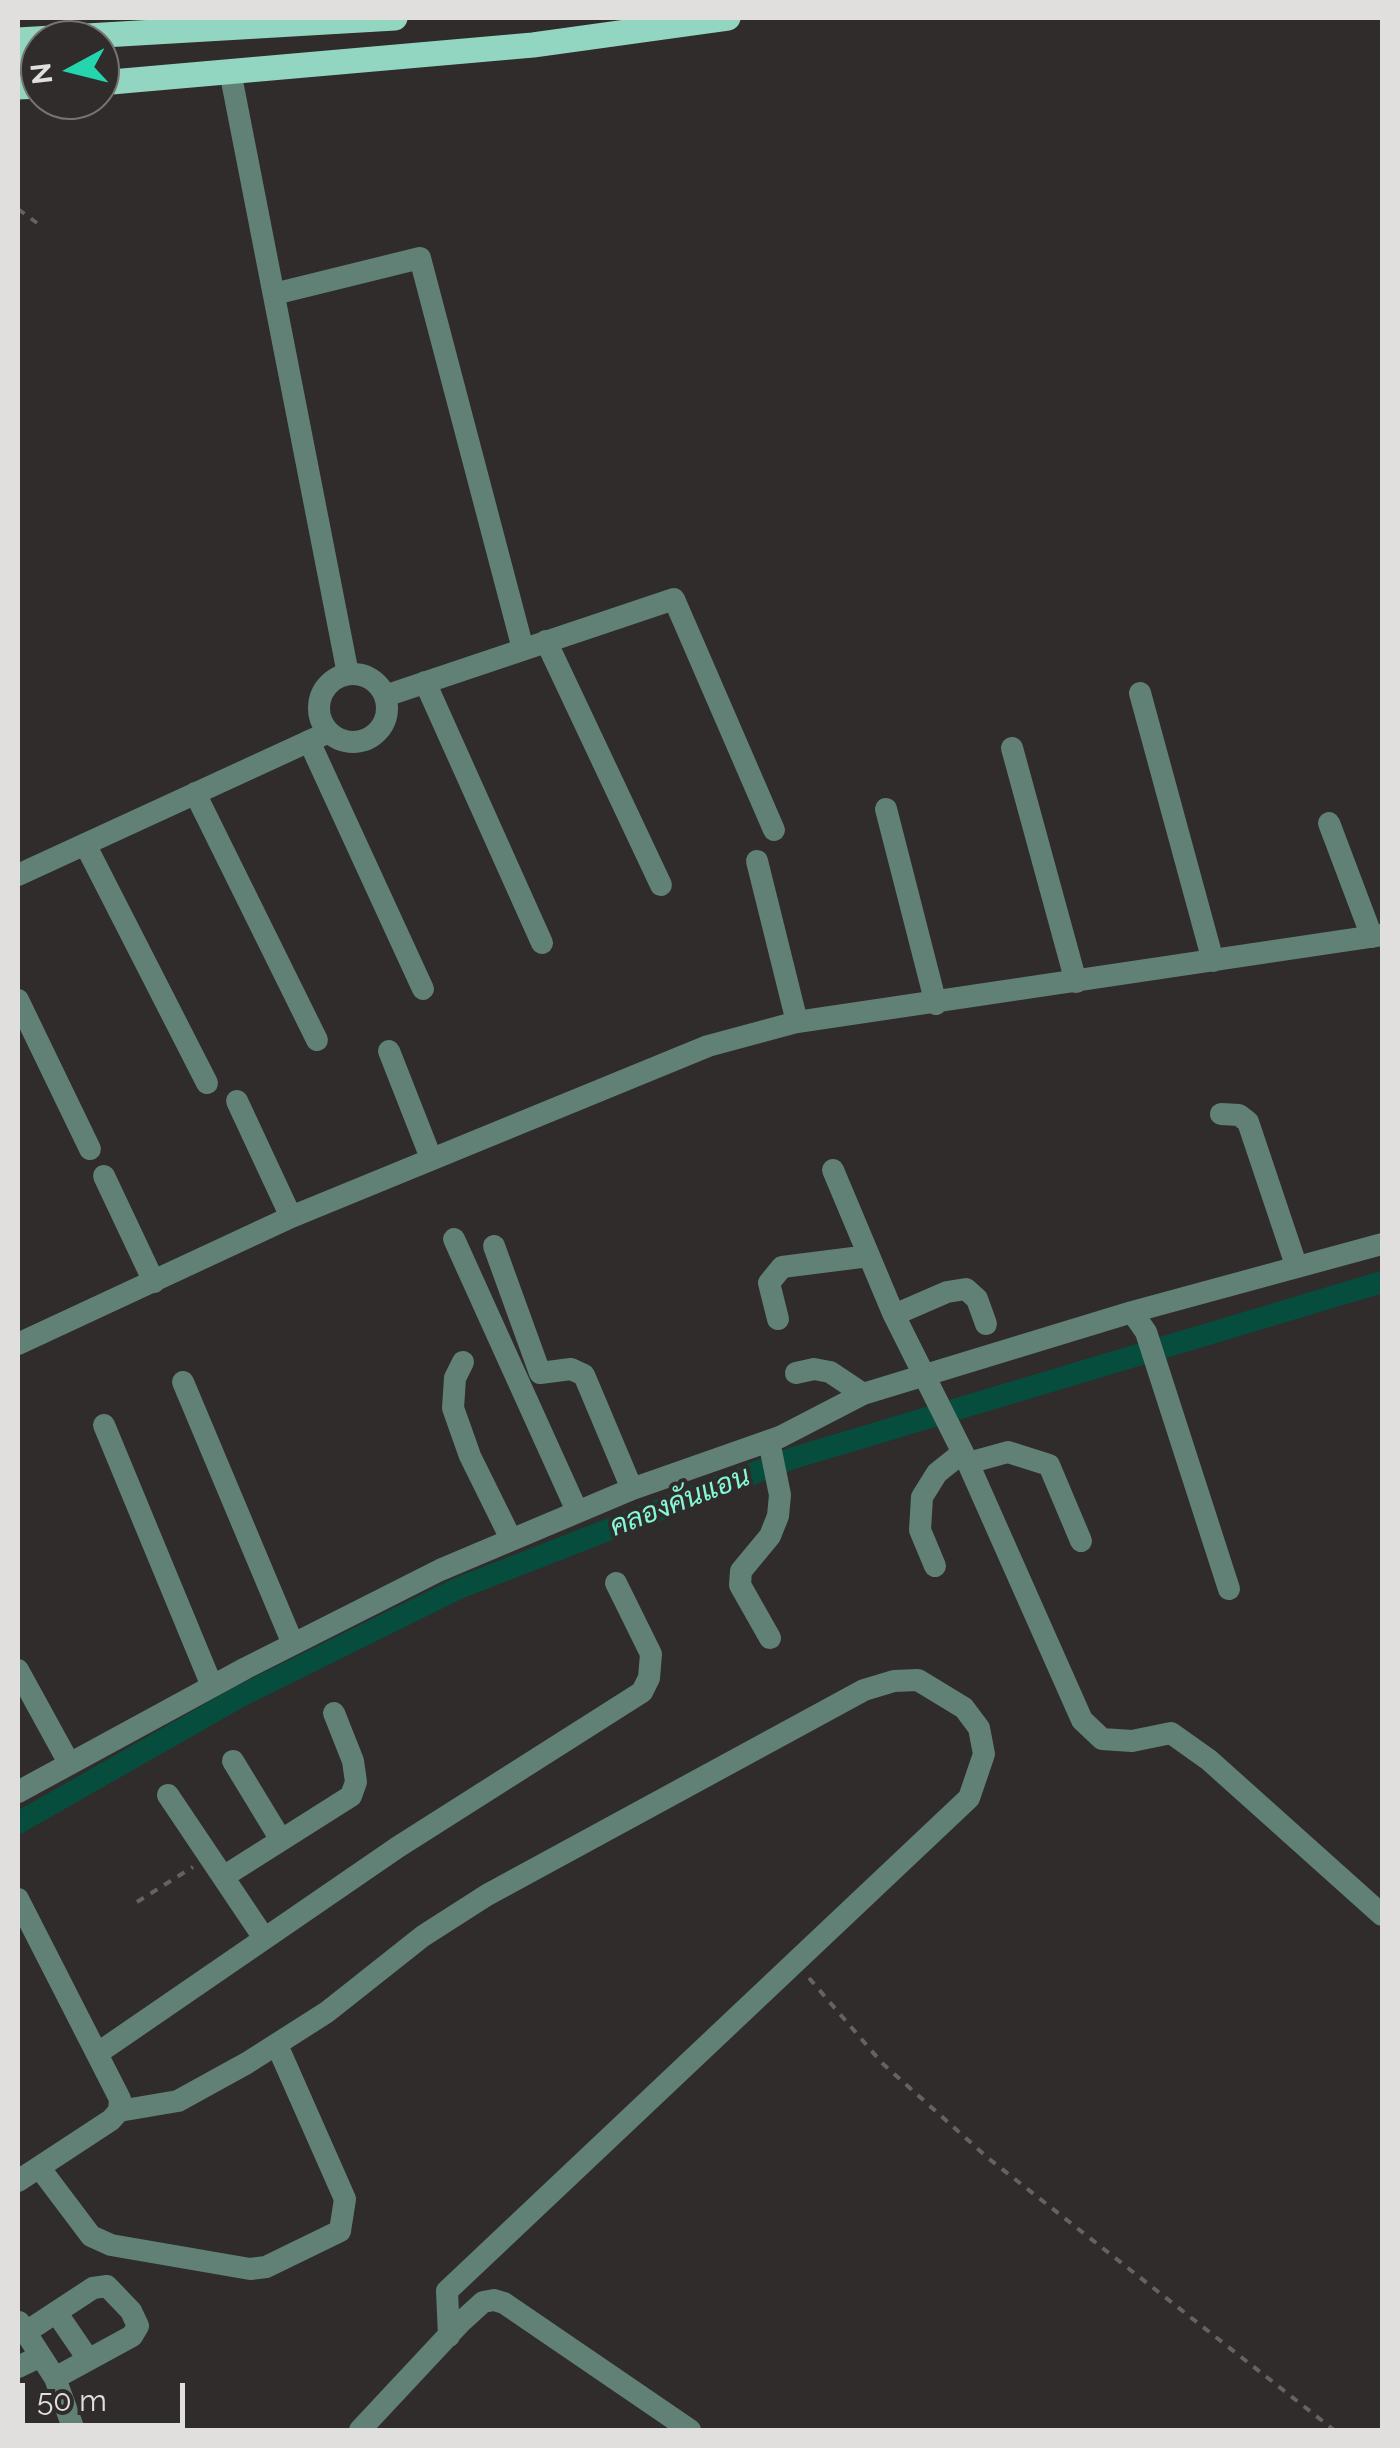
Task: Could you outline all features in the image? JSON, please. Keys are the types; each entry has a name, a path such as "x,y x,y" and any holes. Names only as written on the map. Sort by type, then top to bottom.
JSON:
{"main road":[{"path":"18,40 310,26 395,18"},
{"path":"120,81 533,45 728,18"},
{"path":"120,68 187,74"}],"street":[{"path":"230,71 348,674"},
{"path":"274,294 420,258 523,649"},
{"path":"385,696 674,598 774,830"},
{"path":"546,641 661,885"},
{"path":"18,874 320,736 349,742 372,737 386,719 385,696 370,678 348,674 328,684 320,703 320,736 423,989"},
{"path":"425,682 542,943"},
{"path":"1140,693 1213,961"},
{"path":"1012,748 1076,982"},
{"path":"195,794 317,1040"},
{"path":"886,809 936,1004"},
{"path":"18,1344 291,1217 708,1046 797,1022 1377,936 1329,823"},
{"path":"85,844 207,1083"},
{"path":"757,861 797,1022"},
{"path":"18,1000 90,1150"},
{"path":"389,1051 431,1158"},
{"path":"237,1101 291,1217"},
{"path":"1221,1114 1239,1115 1248,1122 1296,1265"},
{"path":"833,1170 894,1315 962,1453 1082,1720 1102,1739 1132,1741 1171,1733 1209,1760 1382,1915"},
{"path":"104,1176 154,1282"},
{"path":"454,1239 577,1511"},
{"path":"18,1792 293,1644 511,1539 632,1489 771,1450 862,1394 1132,1312 1382,1244"},
{"path":"494,1246 535,1364 540,1372 571,1370 584,1375 632,1489"},
{"path":"778,1319 770,1283 782,1268 869,1256"},
{"path":"894,1315 966,1288 977,1299 986,1324"},
{"path":"1132,1312 1146,1332 1229,1589"},
{"path":"463,1362 455,1378 453,1408 470,1456 511,1539"},
{"path":"796,1373 814,1368 830,1372 862,1394"},
{"path":"183,1382 293,1644"},
{"path":"104,1425 212,1686"},
{"path":"770,1638 740,1585 741,1572 770,1536 778,1516 780,1495 771,1450"},
{"path":"935,1566 920,1530 922,1497 937,1473 962,1453 1008,1452 1049,1465 1082,1541"},
{"path":"98,2053 398,1847 642,1692 649,1678 651,1654 616,1583"},
{"path":"18,1670 69,1763"},
{"path":"18,2181 120,2112 178,2101 278,2046 422,1936 672,1792 864,1690 894,1680 918,1680 941,1691 980,1728 984,1754 969,1798 447,2291 449,2336"},
{"path":"223,1877 350,1796 356,1782 353,1761 334,1714"},
{"path":"233,1760 281,1840"},
{"path":"168,1794 264,1938"},
{"path":"18,1899 98,2053 120,2100 120,2112"},
{"path":"39,2167 91,2236 112,2245 250,2269 266,2267 340,2230 346,2199 278,2046"},
{"path":"54,2378 132,2336 138,2326 131,2311 107,2286 93,2288 56,2312 22,2326 54,2378 74,2430"},
{"path":"360,2430 483,2302 504,2302 690,2430"},
{"path":"56,2312 88,2359"},
{"path":"18,2367 41,2356"}],"path":[{"path":"18,209 37,223"},
{"path":"137,1902 210,1856"},
{"path":"795,1962 882,2063 988,2158 1334,2430"}],"waterway":[{"name":"คลองคันแอน","path":"18,1823 239,1697 459,1588 790,1459 1382,1282"}]}
